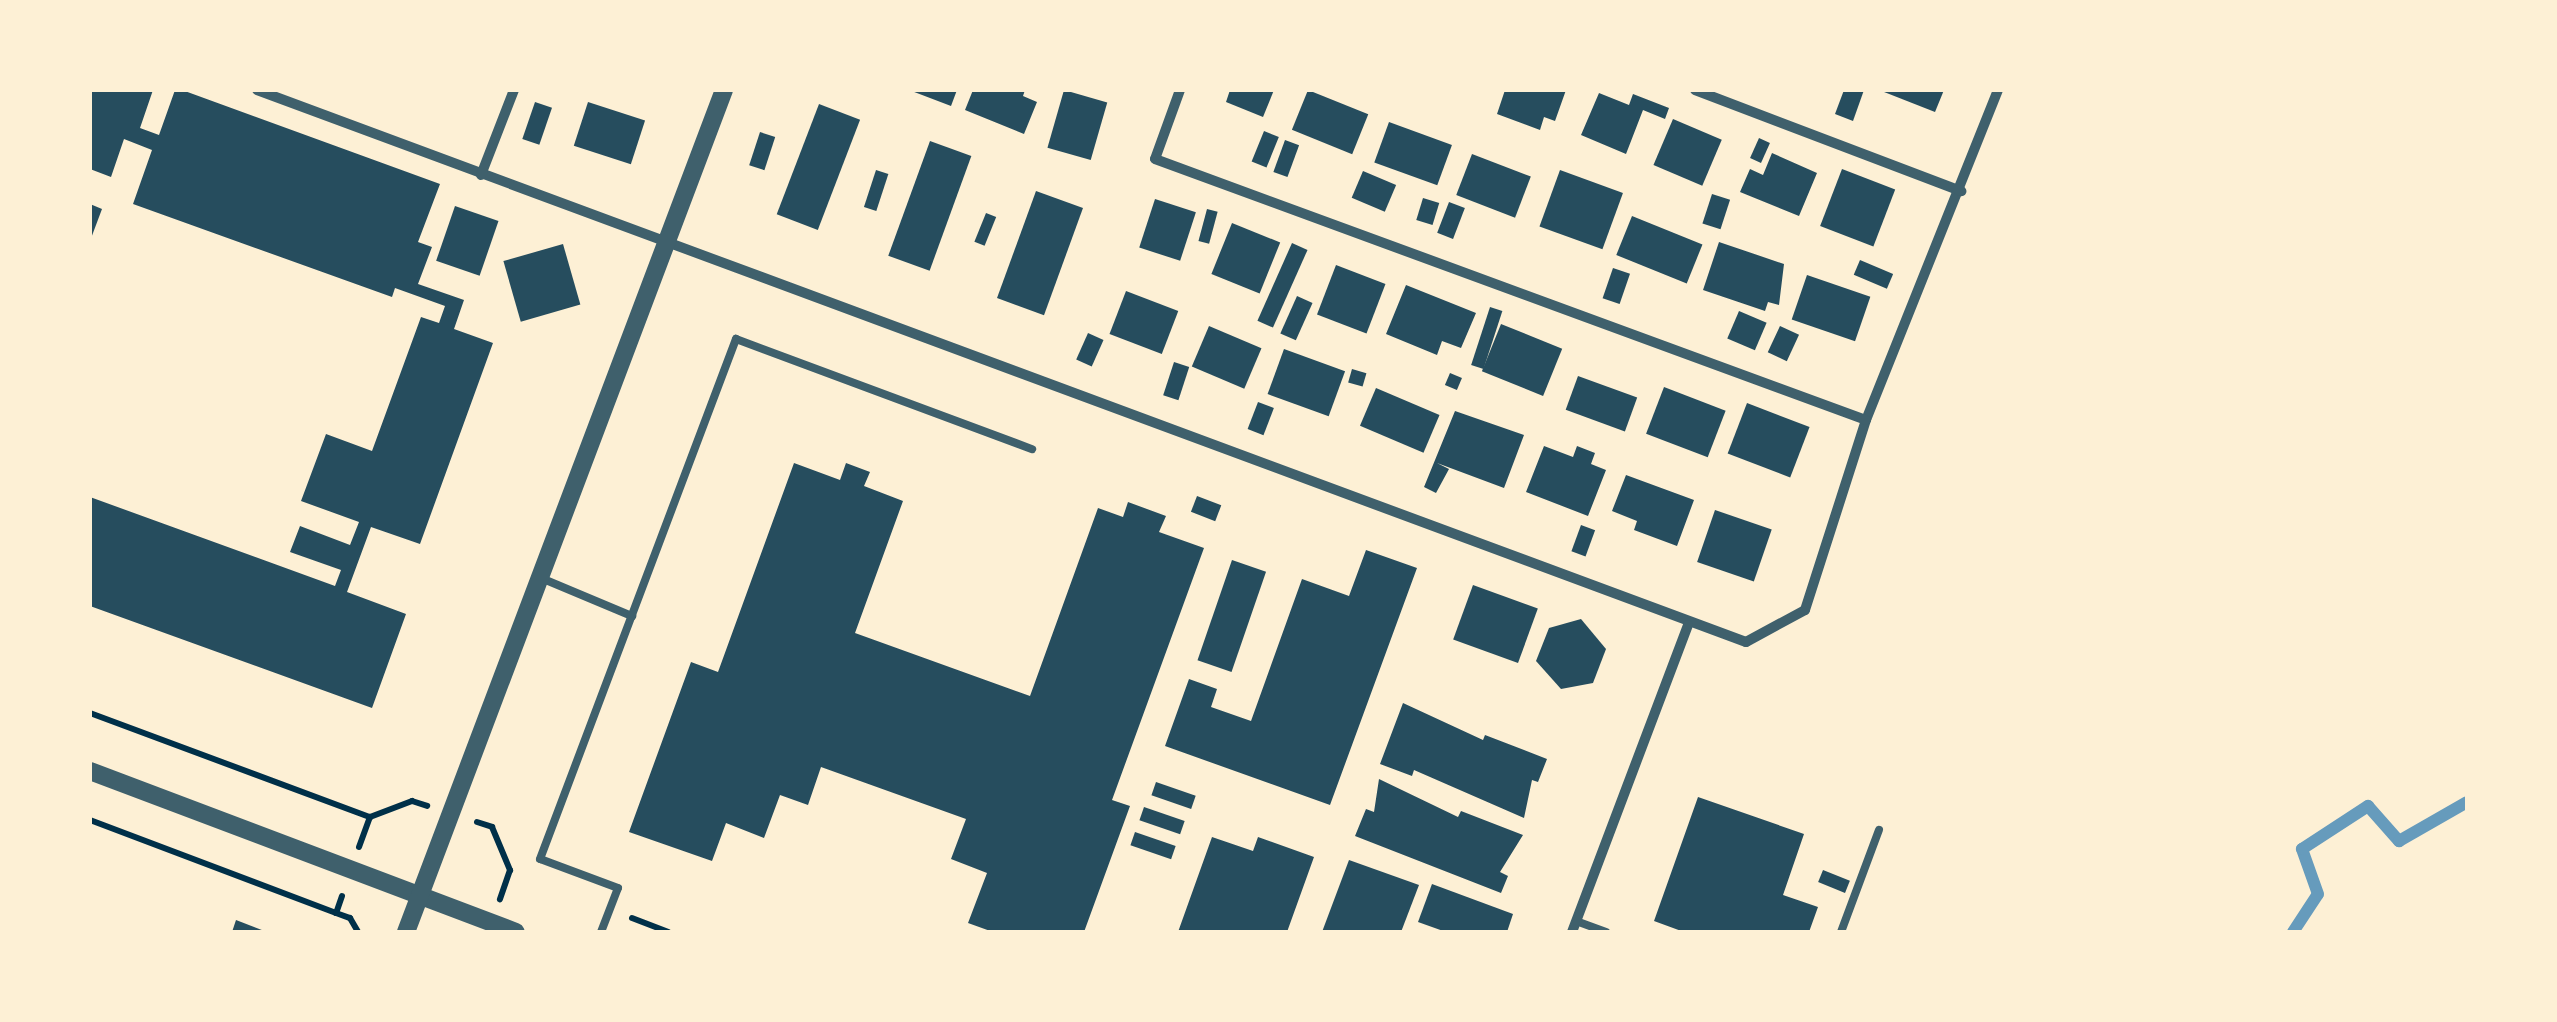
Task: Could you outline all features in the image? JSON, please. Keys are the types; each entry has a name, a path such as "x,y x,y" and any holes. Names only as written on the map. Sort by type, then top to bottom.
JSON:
{"street":[{"path":"257,90 1688,625 1746,642 1805,610 1866,420 1998,90"},
{"path":"481,175 514,90"},
{"path":"406,932 724,90"},
{"path":"1180,90 1154,158 1866,420"},
{"path":"1695,90 1961,190"},
{"path":"1574,927 1688,625"},
{"path":"90,770 516,932"}],"lane":[{"path":"601,932 618,888 540,859 736,339 1032,449"},
{"path":"540,578 632,616"},
{"path":"1841,932 1879,830"},
{"path":"1574,927 1606,932"}],"path":[{"path":"90,713 370,817"},
{"path":"90,820 336,912"}],"building":[{"path":"90,90 153,90 140,128 159,135 175,90 182,90 440,184 418,242 432,247 418,284 464,300 454,329 493,343 420,544 371,527 347,592 406,614 372,708 90,606 90,497 335,586 341,570 290,552 300,526 350,545 359,522 301,501 326,434 372,451 421,317 439,323 445,306 395,288 392,297 133,204 152,150 124,139 111,177 90,169"},
{"path":"909,90 957,90 951,106"},
{"path":"973,90 1025,90 1023,96 1037,102 1024,134 965,110"},
{"path":"1064,90 1107,102 1091,160 1047,148"},
{"path":"1230,90 1274,90 1263,117 1226,102"},
{"path":"1308,90 1368,114 1352,154 1292,130"},
{"path":"1505,90 1566,90 1555,121 1544,117 1540,130 1497,114"},
{"path":"1844,90 1864,90 1853,121 1835,114"},
{"path":"1879,90 1944,90 1935,112"},
{"path":"1599,93 1629,105 1633,94 1669,108 1665,119 1643,110 1626,154 1581,135"},
{"path":"535,102 552,108 539,145 522,139"},
{"path":"588,102 645,121 631,164 574,146"},
{"path":"819,104 860,120 818,230 777,214"},
{"path":"1673,119 1722,140 1702,186 1653,165"},
{"path":"1389,122 1452,145 1437,185 1374,162"},
{"path":"1264,131 1279,137 1266,168 1252,162"},
{"path":"760,132 775,137 764,170 749,165"},
{"path":"1759,138 1770,143 1761,163 1750,158"},
{"path":"1285,140 1299,145 1287,177 1273,172"},
{"path":"930,141 971,156 930,271 888,256"},
{"path":"1772,153 1817,173 1799,216 1740,192 1750,169 1763,175"},
{"path":"1472,154 1531,177 1515,218 1456,195"},
{"path":"1842,169 1895,189 1873,246 1820,226"},
{"path":"876,170 888,174 876,211 864,207"},
{"path":"1560,170 1623,193 1602,249 1539,226"},
{"path":"1363,171 1396,185 1385,212 1352,198"},
{"path":"1036,191 1083,208 1044,315 997,298"},
{"path":"1712,194 1730,200 1720,229 1702,223"},
{"path":"1423,198 1439,203 1433,225 1416,220"},
{"path":"1155,199 1196,212 1180,261 1139,248"},
{"path":"1449,202 1465,208 1453,239 1437,233"},
{"path":"90,204 102,209 90,241"},
{"path":"455,206 498,221 480,276 436,261"},
{"path":"1207,209 1218,212 1209,244 1198,241"},
{"path":"986,213 996,217 985,246 974,242"},
{"path":"1632,216 1702,244 1687,283 1616,255"},
{"path":"1232,223 1280,242 1260,293 1211,274"},
{"path":"1719,242 1784,264 1779,305 1768,302 1765,311 1703,290"},
{"path":"1292,243 1308,250 1273,328 1257,321"},
{"path":"563,244 580,305 521,322 503,261"},
{"path":"1860,260 1893,274 1887,289 1854,275"},
{"path":"1336,265 1385,284 1366,333 1317,314"},
{"path":"1613,268 1630,274 1620,304 1603,298"},
{"path":"1807,275 1870,297 1855,341 1792,319"},
{"path":"1406,285 1476,313 1461,348 1442,341 1437,355 1386,334"},
{"path":"1126,291 1178,311 1162,354 1110,334"},
{"path":"1297,296 1313,303 1296,340 1280,333"},
{"path":"1490,307 1502,311 1484,369 1471,365"},
{"path":"1739,311 1767,323 1755,350 1727,339"},
{"path":"1501,324 1562,349 1543,396 1482,371"},
{"path":"1209,326 1261,348 1244,389 1192,367"},
{"path":"1780,326 1799,335 1787,361 1768,352"},
{"path":"1088,333 1104,340 1092,366 1076,359"},
{"path":"1284,349 1345,371 1329,416 1268,394"},
{"path":"1174,362 1189,367 1178,400 1163,395"},
{"path":"1352,369 1366,373 1363,387 1348,382"},
{"path":"1450,373 1462,378 1457,390 1445,385"},
{"path":"1578,376 1637,398 1625,431 1566,410"},
{"path":"1664,387 1726,411 1708,457 1646,434"},
{"path":"1376,388 1440,415 1423,453 1360,426"},
{"path":"1258,402 1274,408 1263,435 1248,429"},
{"path":"1747,403 1810,427 1790,477 1728,453"},
{"path":"1455,411 1524,435 1504,488 1437,463 1449,469 1436,493 1424,487"},
{"path":"1544,446 1573,457 1577,446 1595,453 1591,464 1606,470 1588,516 1526,492"},
{"path":"794,463 840,480 846,463 870,472 864,486 903,501 855,633 1030,696 1098,508 1123,517 1128,502 1166,516 1159,532 1204,548 1112,800 1130,806 1084,932 993,932 968,923 987,873 951,859 966,819 821,767 808,805 780,795 764,838 726,823 712,861 629,832 691,662 718,672"},
{"path":"1626,475 1694,500 1677,546 1634,530 1637,521 1612,511"},
{"path":"1197,496 1221,505 1215,521 1191,512"},
{"path":"1715,510 1772,530 1754,582 1697,562"},
{"path":"1581,525 1595,530 1586,556 1571,551"},
{"path":"1366,550 1417,568 1330,805 1165,746 1189,679 1217,689 1211,707 1251,721 1302,579 1349,596"},
{"path":"1232,560 1266,572 1232,672 1197,660"},
{"path":"1473,585 1538,609 1518,663 1453,640"},
{"path":"1581,619 1606,649 1593,683 1561,689 1536,661 1549,628"},
{"path":"1403,703 1483,740 1485,735 1547,759 1538,782 1532,780 1524,818 1414,770 1412,776 1380,764"},
{"path":"1379,779 1458,817 1461,811 1523,835 1500,872 1508,876 1501,893 1355,836 1366,809 1374,812"},
{"path":"1156,782 1196,796 1191,809 1151,795"},
{"path":"1698,797 1804,834 1783,895 1818,907 1809,932 1684,932 1654,921"},
{"path":"1144,807 1185,821 1180,834 1139,820"},
{"path":"1135,832 1176,846 1171,859 1130,845"},
{"path":"1212,837 1253,851 1258,837 1314,857 1287,932 1178,932"},
{"path":"1349,860 1419,885 1401,932 1322,932"},
{"path":"1823,870 1850,881 1845,893 1818,882"},
{"path":"1432,884 1513,914 1507,932 1446,932 1418,922"},
{"path":"236,920 267,932 232,932"}],"waterway":[{"path":"2293,932 2318,894 2302,849 2368,806 2399,841 2467,802"}]}
